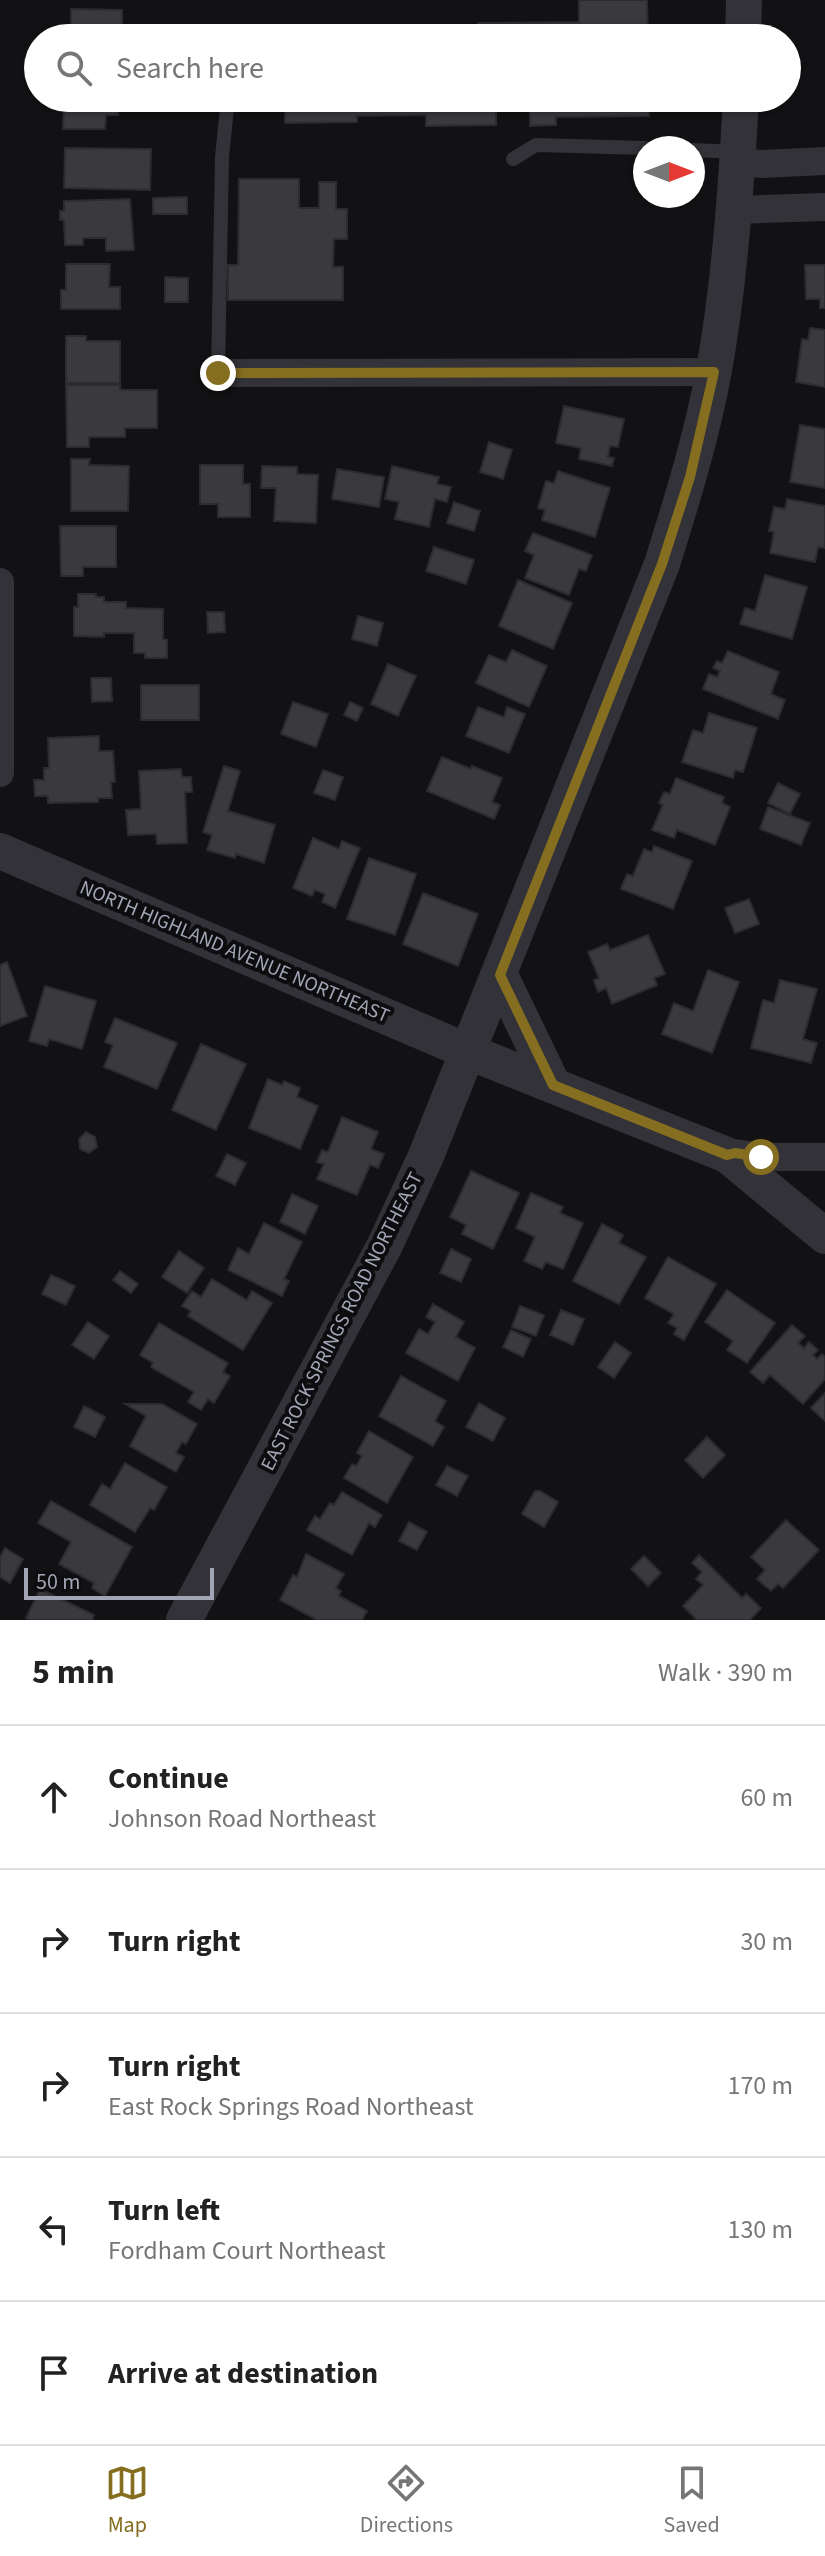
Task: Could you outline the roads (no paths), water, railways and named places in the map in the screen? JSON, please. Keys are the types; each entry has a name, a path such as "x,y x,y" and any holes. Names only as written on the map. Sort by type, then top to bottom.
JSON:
{"street":[{"path":"743,24 744,0"},
{"name":"EAST ROCK SPRINGS ROAD NORTHEAST","path":"184,1620 385,1245 426,1156 662,564 690,477 714,372 728,281 740,112"},
{"path":"738,157 762,164 825,161"},
{"path":"735,210 825,207"},
{"path":"218,373 714,372"},
{"path":"0,582 0,773"},
{"name":"NORTH HIGHLAND AVENUE NORTHEAST","path":"0,851 469,1052 727,1155 825,1236"},
{"path":"500,975 553,1085"},
{"path":"727,1155 825,1157"}],"lane":[{"path":"218,373 222,157 227,112"},
{"path":"513,159 536,145 633,148"},
{"path":"705,152 738,157"}]}
